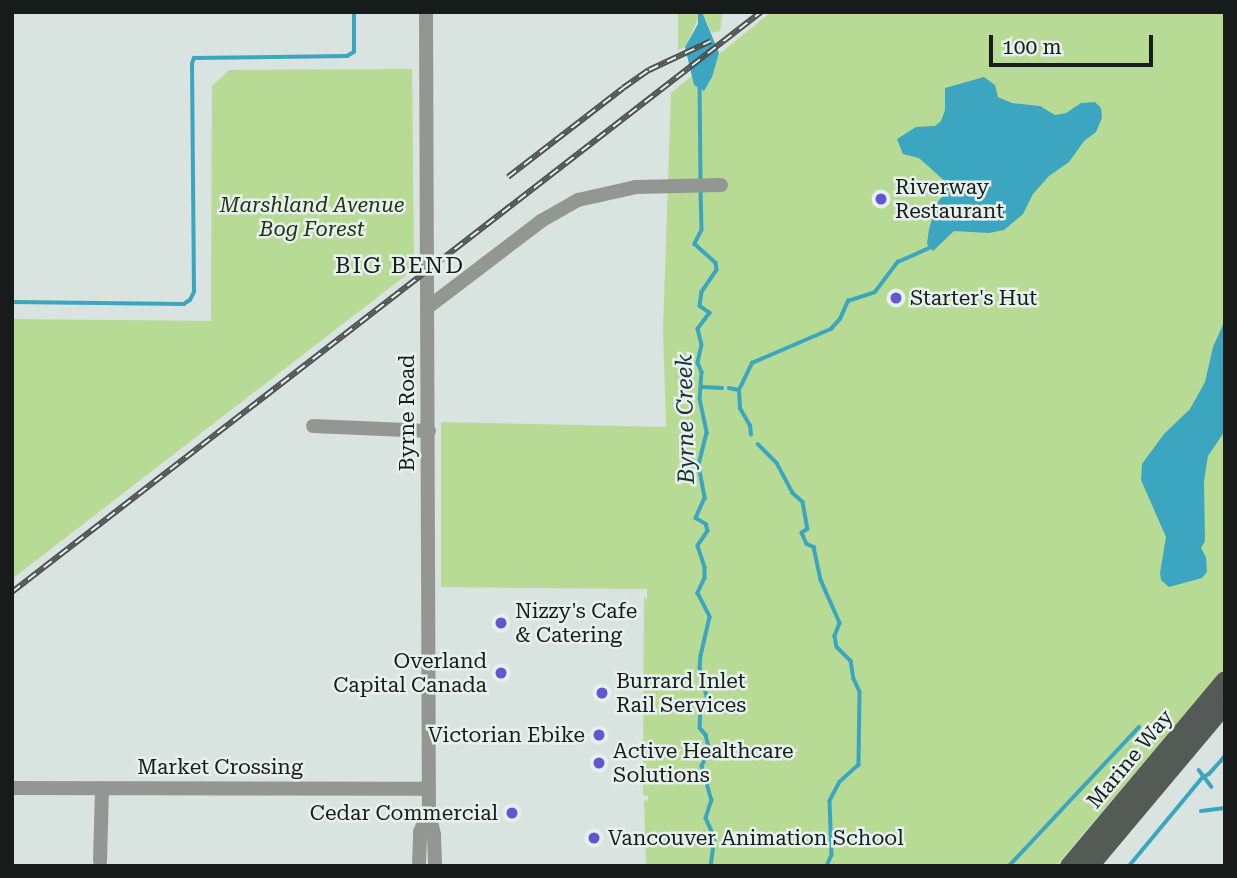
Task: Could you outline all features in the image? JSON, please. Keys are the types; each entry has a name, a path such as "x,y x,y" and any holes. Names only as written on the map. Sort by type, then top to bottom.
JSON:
{"main road":[{"name":"Marine Way","path":"1069,866 1225,680"},
{"name":"Marine Way","path":"1090,866 1225,705"}],"street":[{"name":"Byrne Road","path":"426,12 429,813 434,835 435,866"},
{"path":"428,308 556,210 617,190 721,185"},
{"path":"313,426 429,431"},
{"name":"Market Crossing","path":"12,788 429,789"},
{"path":"100,861 102,789"},
{"name":"Byrne Road","path":"419,866 421,832 429,813"}],"green space":[{"path":"678,12 698,12 699,17 685,47 678,50"},
{"path":"702,12 723,12 720,31 712,33"},
{"path":"771,12 1225,12 1225,667 1056,866 646,866 644,800 648,801 648,796 643,795 644,597 647,599 647,589 441,587 441,422 666,427 663,329 671,93"},
{"name":"Marshland Avenue Bog Forest","path":"412,69 414,269 12,579 12,319 211,321 212,86 229,70"}],"water":[{"path":"698,12 702,12 719,53 712,77 704,91 694,85 685,47 698,24"},
{"path":"984,77 995,85 998,97 1012,103 1040,106 1055,115 1066,113 1081,103 1095,102 1101,108 1102,118 1096,132 1084,141 1069,162 1049,176 1033,194 1023,214 1004,230 989,233 954,231 933,251 927,244 929,229 937,203 946,192 947,183 919,158 903,154 897,139 916,127 935,126 941,121 945,110 945,88"},
{"path":"1225,320 1225,431 1208,456 1204,481 1205,541 1201,548 1206,557 1207,572 1202,578 1169,587 1161,580 1160,573 1166,537 1141,480 1142,464 1164,434 1190,409 1205,382 1213,347"}],"waterway":[{"path":"12,302 184,304 190,300 194,292 194,58 347,56 354,52 354,12"},
{"name":"Byrne Creek","path":"700,84 701,182"},
{"name":"Byrne Creek","path":"701,189 702,230 695,244 716,263 717,270 702,292 700,306 710,313 698,329 702,345 698,363 702,372 700,399 707,433 699,466 705,498 696,518 706,524 708,531 698,546 705,567 705,578 698,593 710,617 701,655 700,668 708,700 701,709 700,728 706,735 710,751 702,766 712,800 706,818 715,838 711,866"},
{"path":"751,435 750,426 740,409 739,390 752,363 831,329 840,319 848,301 875,292 898,262 930,248"},
{"path":"702,387 722,388"},
{"path":"729,388 739,390"},
{"path":"758,444 777,463 793,493 803,502 808,529 802,533 807,544 814,547 821,580 840,623 835,636 837,647 851,661 854,679 860,692 859,765 840,782 830,801 832,855 827,866"},
{"path":"1009,866 1139,727"},
{"path":"1129,866 1202,778 1225,756"},
{"path":"1199,770 1212,787"},
{"path":"1201,811 1225,808"}],"railway":[{"path":"12,592 761,12"},
{"path":"508,177 649,70 711,41"}],"place":[{"name":"Riverway Restaurant","path":"881,199"},
{"name":"Starter's Hut","path":"896,298"},
{"name":"Nizzy's Cafe & Catering","path":"501,623"},
{"name":"Overland Capital Canada","path":"501,673"},
{"name":"Burrard Inlet Rail Services","path":"602,693"},
{"name":"Victorian Ebike","path":"599,735"},
{"name":"Active Healthcare Solutions","path":"599,763"},
{"name":"Cedar Commercial","path":"512,813"},
{"name":"Vancouver Animation School","path":"594,838"}],"district":[{"name":"BIG BEND","path":"400,266"}]}
